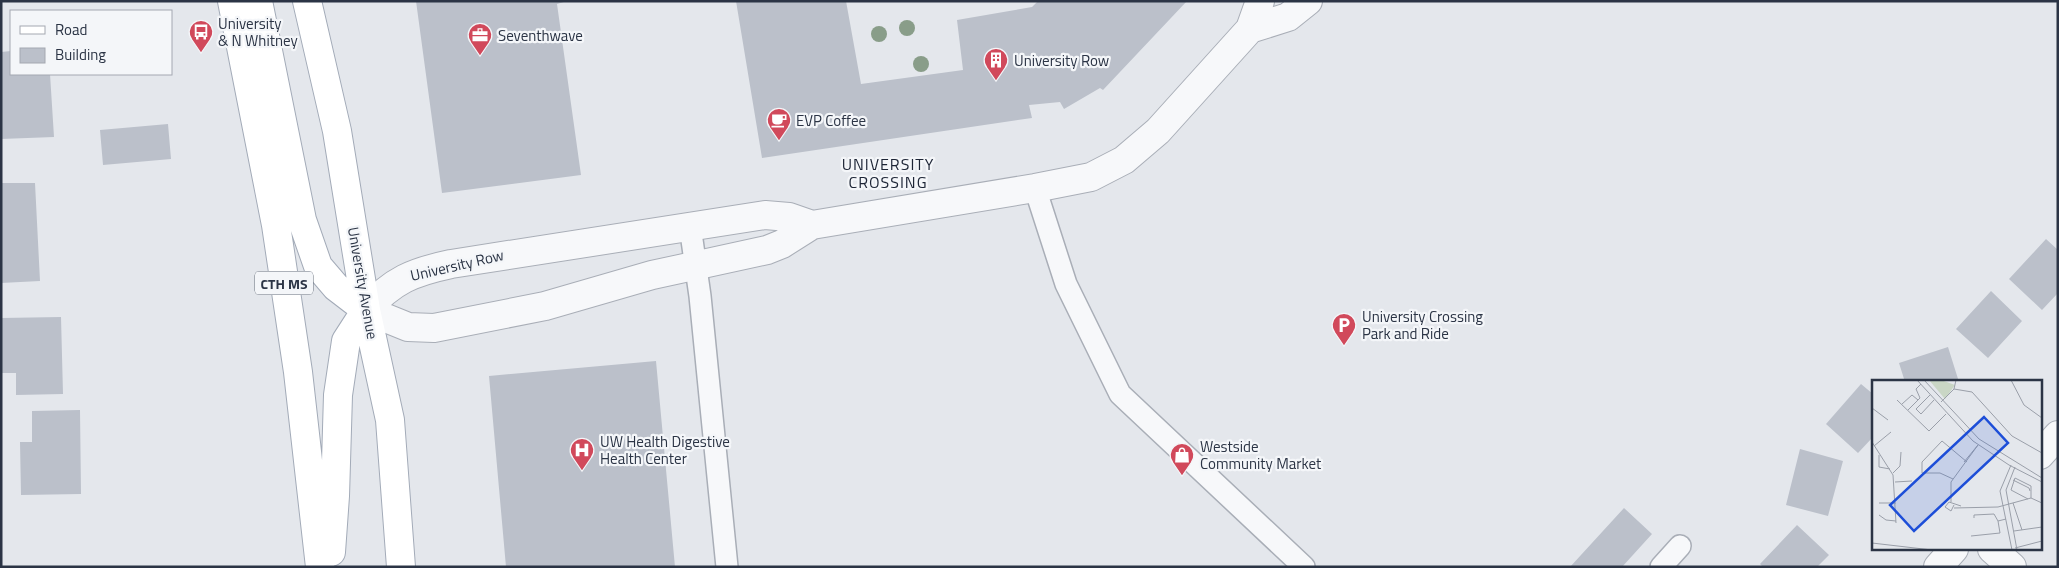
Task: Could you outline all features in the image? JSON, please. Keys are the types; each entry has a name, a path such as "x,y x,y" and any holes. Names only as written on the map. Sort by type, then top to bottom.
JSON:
{"main road":[{"name":"CTH MS","path":"232,1 276,225 298,372 320,567"},
{"path":"258,1 302,220 318,266 336,286 366,310 346,341 340,386 330,567"},
{"name":"University Avenue","path":"307,1 336,131 366,310 390,420 401,567"}],"street":[{"name":"University Row","path":"812,224 789,217 774,215 512,253 423,270 395,283 366,310 408,327 434,328 545,306 643,277 775,248 812,224 1035,188 1091,177 1124,160 1158,131 1250,29 1260,1"},
{"path":"1250,29 1288,17 1308,1"},
{"path":"2042,453 2058,435"},
{"path":"1938,567 1953,550"},
{"path":"1993,550 2012,567"}],"lane":[{"path":"1035,188 1066,284 1120,394 1304,567"},
{"path":"690,226 696,265 727,567"},
{"path":"1661,567 1680,546"}],"building":[{"path":"416,1 567,1 557,4 581,175 442,193"},
{"name":"University Row","path":"736,1 846,1 861,84 963,70 957,20 1032,7 1038,1 1187,1 1103,90 1100,88 1064,109 1060,102 1029,105 1032,118 762,158"},
{"path":"10,51 10,75 50,75 54,137 1,139 1,52"},
{"path":"168,124 171,159 103,165 100,130"},
{"path":"1,183 35,183 40,281 1,283"},
{"path":"2046,239 2058,250 2058,293 2042,310 2009,279"},
{"path":"1991,291 2022,321 1988,358 1956,329"},
{"path":"61,317 63,394 16,395 16,373 1,373 1,318"},
{"path":"1948,347 1958,380 1904,380 1899,363"},
{"name":"UW Health Digestive Health Center","path":"656,361 675,567 506,567 489,376"},
{"path":"1861,384 1872,393 1872,438 1858,453 1826,424"},
{"path":"80,410 81,494 21,495 20,442 32,442 32,411"},
{"path":"1800,449 1843,461 1828,516 1786,505"},
{"path":"1624,508 1652,534 1622,567 1570,567"},
{"path":"1797,525 1829,555 1817,567 1763,567 1760,564"}],"place":[{"name":"University & N Whitney","path":"201,53"},
{"name":"Seventhwave","path":"480,56"},
{"name":"University Row","path":"996,81"},
{"name":"EVP Coffee","path":"779,141"},
{"name":"University Crossing Park and Ride","path":"1344,346"},
{"name":"UW Health Digestive Health Center","path":"582,471"},
{"name":"Westside Community Market","path":"1182,476"}],"district":[{"name":"UNIVERSITY CROSSING","path":"888,173"}]}
